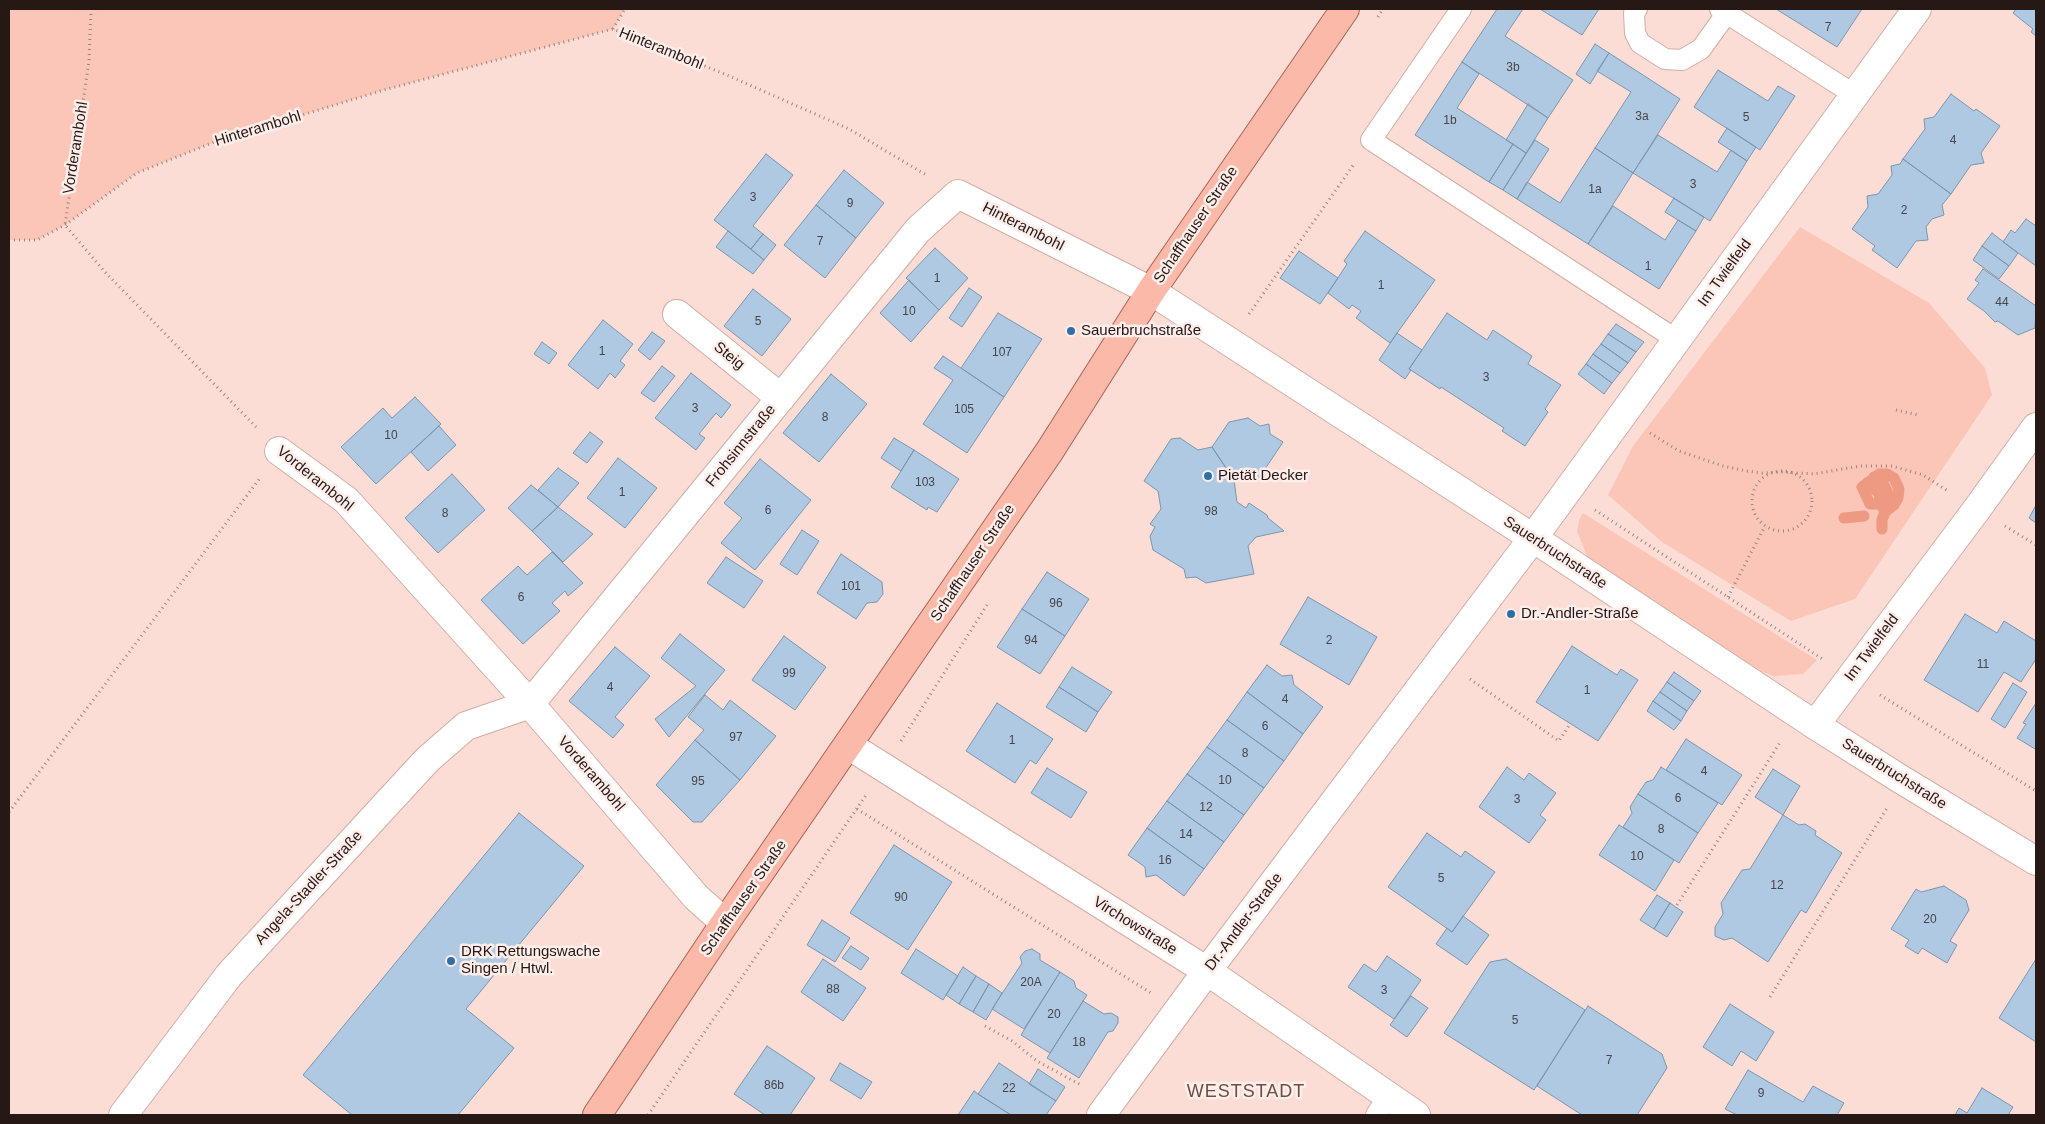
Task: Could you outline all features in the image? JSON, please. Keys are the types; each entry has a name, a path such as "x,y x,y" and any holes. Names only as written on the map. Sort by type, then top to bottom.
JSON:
{"main road":[{"name":"Schaffhauser Straße","path":"597,1115 725,923 1049,452 1151,291 1344,9"}],"street":[{"name":"Im Twielfeld","path":"1533,538 1917,9"},
{"name":"Hinterambohl","path":"958,194 1151,291"},
{"name":"Frohsinnstraße","path":"530,704 918,230 958,194"},
{"name":"Sauerbruchstraße","path":"1151,291 1533,538 1815,725 2036,861"},
{"name":"Steig","path":"677,314 781,398"},
{"name":"Im Twielfeld","path":"1815,725 2036,427"},
{"name":"Vorderambohl","path":"279,451 346,500 530,704 696,897 725,923"},
{"name":"Dr.-Andler-Straße","path":"1101,1115 1533,538"},
{"name":"Angela-Stadler-Straße","path":"123,1115 229,975 427,760 466,726 530,704"},
{"name":"Virchowstraße","path":"848,745 1207,971 1382,1106 1416,1115"}],"lane":[{"path":"1461,9 1371,140 1677,340"},
{"path":"1637,9 1634,14 1635,33 1640,43 1665,59 1682,60 1701,49 1724,11 1854,95"}],"path":[{"name":"Vorderambohl","path":"91,9 89,61 65,225 104,271 279,451"},
{"path":"613,29 625,9"},
{"name":"Hinterambohl","path":"9,240 36,240 65,225 137,173 217,140 384,90 613,29 727,75 849,129 958,194"},
{"path":"1230,342 1371,140"},
{"path":"1896,410 1918,416"},
{"path":"1622,416 1679,450 1722,466 1762,473 1814,474 1860,466 1892,466 1923,475 1977,509"},
{"path":"9,812 279,451"},
{"path":"1772,473 1790,473 1800,478 1807,485 1811,494 1812,504 1809,514 1795,528 1785,531 1774,530 1765,526 1753,511 1753,493 1764,478 1772,473"},
{"path":"1567,492 1850,677 2036,792"},
{"path":"1728,597 1765,526"},
{"path":"648,1115 857,809 989,602"},
{"path":"1464,687 1476,672"},
{"path":"1470,679 1558,740 1570,724"},
{"path":"1677,905 1782,738"},
{"path":"1770,997 1888,806"},
{"path":"857,809 1156,996"},
{"path":"985,1026 1012,1042 1036,1061 1084,1087"}],"shaded area":[{"path":"9,9 625,9 613,29 384,90 217,141 137,173 65,225 37,240 9,240"},
{"path":"1800,227 1929,303 1985,368 1992,395 1855,599 1791,621 1662,542 1608,495 1633,446"},
{"path":"1583,513 1817,660 1803,674 1774,676 1763,672 1601,574 1591,566 1577,531 1579,520"}],"building":[{"path":"1497,9 1523,9 1505,36 1573,80 1548,118 1462,62"},
{"path":"1540,9 1599,9 1582,35"},
{"path":"1776,9 1862,9 1837,47"},
{"path":"2016,9 2036,9 2036,36 2031,32 2033,29 2013,13"},
{"path":"1595,44 1609,53 1590,84 1576,74"},
{"path":"1609,53 1680,99 1633,173 1595,148 1631,92 1597,71"},
{"path":"1462,62 1479,74 1457,108 1513,144 1489,182 1415,135"},
{"path":"1718,70 1768,101 1778,86 1795,96 1760,150 1694,107"},
{"path":"1951,94 1974,111 1976,109 2000,126 1981,153 1984,163 1971,165 1951,194 1903,159 1925,129 1924,119 1934,117"},
{"path":"1528,104 1548,118 1526,153 1506,140"},
{"path":"1727,128 1756,147 1747,161 1718,142"},
{"path":"1658,135 1717,172 1731,150 1747,161 1710,221 1633,173"},
{"path":"1535,140 1549,149 1517,199 1503,190"},
{"path":"1513,144 1526,153 1503,190 1489,182"},
{"path":"1595,148 1633,173 1588,244 1517,199 1527,182 1560,203"},
{"path":"766,154 793,175 753,226 763,234 751,249 714,220"},
{"path":"1903,159 1951,194 1942,205 1944,215 1932,219 1926,227 1928,240 1916,241 1897,268 1872,250 1875,246 1852,229 1868,207 1867,196 1878,194 1892,175 1891,166 1900,164"},
{"path":"844,170 884,203 856,238 816,205"},
{"path":"1674,198 1704,217 1696,231 1665,212"},
{"path":"816,205 856,238 825,278 784,245"},
{"path":"1613,206 1665,240 1678,220 1696,231 1659,289 1588,244"},
{"path":"2026,219 2036,226 2036,266 2003,242 2011,230 2015,233"},
{"path":"728,231 764,260 753,274 716,247"},
{"path":"1365,231 1435,280 1390,343 1356,318 1361,311 1352,305 1349,309 1328,293 1347,264 1344,261"},
{"path":"1992,233 2018,253 2009,266 1982,246"},
{"path":"763,234 776,245 764,260 751,249"},
{"path":"1982,246 2009,266 1999,279 1973,260"},
{"path":"935,248 968,278 939,310 906,278"},
{"path":"1299,251 1338,278 1320,304 1280,278"},
{"path":"1983,269 2036,306 2035,328 2018,335 1998,321 1995,322 1984,311 1967,299 1979,283 1975,280"},
{"path":"909,280 939,310 911,342 880,313"},
{"path":"969,288 982,297 962,327 949,318"},
{"path":"753,289 791,319 762,356 724,326"},
{"path":"998,313 1042,339 1004,397 961,368"},
{"path":"1447,313 1487,340 1493,330 1532,356 1528,364 1561,385 1545,409 1548,412 1525,446 1502,431 1504,428 1441,387 1440,389 1409,369"},
{"path":"603,320 633,344 620,361 625,365 615,378 610,373 598,389 568,365"},
{"path":"1616,324 1644,342 1636,352 1608,334"},
{"path":"652,332 665,341 650,360 638,350"},
{"path":"1397,333 1422,350 1409,369 1411,370 1405,379 1379,360"},
{"path":"1608,334 1636,352 1628,363 1601,344"},
{"path":"542,342 557,353 549,364 534,354"},
{"path":"1601,344 1628,363 1620,373 1593,354"},
{"path":"1593,354 1620,373 1612,383 1586,364"},
{"path":"943,356 1004,397 967,453 923,424 953,380 934,368"},
{"path":"1586,364 1612,383 1604,394 1578,374"},
{"path":"662,366 675,376 654,402 641,393"},
{"path":"691,373 731,405 721,418 716,413 699,434 705,438 696,450 655,418"},
{"path":"831,374 867,404 819,462 783,433"},
{"path":"415,397 441,424 376,484 341,447 383,408 392,418"},
{"path":"1248,418 1260,426 1269,424 1270,434 1283,442 1259,478 1234,480 1212,447 1229,422"},
{"path":"439,426 456,445 428,471 411,452"},
{"path":"590,432 603,442 587,463 573,453"},
{"path":"894,438 914,450 901,471 881,458"},
{"path":"1180,438 1198,450 1212,447 1234,480 1237,502 1246,508 1249,503 1267,515 1284,531 1256,537 1248,546 1254,574 1206,583 1196,577 1186,578 1184,569 1153,550 1150,536 1155,527 1150,524 1161,509 1158,491 1144,481 1171,439"},
{"path":"914,450 959,479 937,512 928,507 927,510 891,487"},
{"path":"618,458 657,488 625,528 587,498"},
{"path":"760,459 811,500 755,570 721,543 742,518 724,503"},
{"path":"558,468 579,483 558,507 538,490"},
{"path":"452,474 485,510 438,553 405,518"},
{"path":"531,485 558,507 532,531 508,508"},
{"path":"2036,505 2036,523 2029,518"},
{"path":"558,507 593,534 563,562 532,531"},
{"path":"802,530 819,541 797,575 780,564"},
{"path":"552,552 583,583 568,596 565,591 552,603 560,611 523,644 481,600 518,566 527,575"},
{"path":"841,554 882,582 883,594 877,602 867,603 856,619 817,593"},
{"path":"726,557 763,581 744,608 707,583"},
{"path":"1047,572 1089,599 1065,636 1022,609"},
{"path":"1308,597 1377,637 1349,685 1280,644"},
{"path":"1022,609 1065,636 1040,674 997,647"},
{"path":"1965,614 1997,633 2004,621 2036,641 2036,659 2021,682 2004,672 1978,712 1924,680"},
{"path":"680,634 725,670 669,737 655,719 696,686 661,658"},
{"path":"784,636 826,667 795,710 752,680"},
{"path":"1572,646 1617,675 1621,669 1638,680 1598,741 1536,702"},
{"path":"615,647 650,676 615,717 624,725 613,738 569,701"},
{"path":"1267,665 1282,676 1292,675 1294,685 1323,707 1303,734 1247,692"},
{"path":"1072,667 1112,692 1098,712 1059,687"},
{"path":"1674,672 1701,691 1694,701 1667,682"},
{"path":"1667,682 1694,701 1687,711 1660,692"},
{"path":"2013,683 2027,692 2005,728 1991,719"},
{"path":"1059,687 1098,712 1086,732 1046,707"},
{"path":"1247,692 1303,734 1284,761 1227,720"},
{"path":"1660,692 1687,711 1681,721 1653,701"},
{"path":"705,695 723,710 730,700 776,736 740,780 695,740 704,730 688,717"},
{"path":"1653,701 1681,721 1674,730 1647,711"},
{"path":"997,703 1053,739 1036,764 1030,760 1015,783 966,751"},
{"path":"2036,703 2035,749 2017,738 2026,724 2023,723"},
{"path":"1227,720 1284,761 1264,788 1207,747"},
{"path":"1686,739 1742,775 1722,805 1666,770"},
{"path":"695,740 740,780 702,822 693,822 656,785"},
{"path":"1207,747 1264,788 1244,815 1187,774"},
{"path":"1507,767 1524,780 1529,773 1556,793 1540,815 1546,820 1529,843 1479,807"},
{"path":"1661,767 1718,803 1698,833 1638,794 1646,782 1653,780"},
{"path":"1047,768 1087,792 1071,818 1031,793"},
{"path":"1773,769 1800,786 1783,815 1755,797"},
{"path":"1187,774 1244,815 1224,842 1167,801"},
{"path":"1638,794 1698,833 1679,863 1623,827 1632,813 1630,807"},
{"path":"1167,801 1224,842 1204,869 1147,828"},
{"name":"DRK Rettungswache Singen / Htwl.","path":"519,813 584,866 466,1009 514,1048 458,1115 352,1115 303,1075"},
{"path":"1783,815 1799,825 1805,824 1816,831 1815,835 1842,853 1806,913 1801,910 1768,962 1732,938 1724,940 1715,936 1715,927 1723,914 1721,903 1742,870 1750,869"},
{"path":"1619,825 1674,860 1655,891 1599,855"},
{"path":"1147,828 1204,869 1184,896 1156,875 1146,877 1145,867 1128,855"},
{"path":"1427,833 1461,857 1465,851 1495,872 1452,932 1388,887"},
{"path":"894,845 952,882 908,950 850,913"},
{"path":"1944,886 1966,900 1969,910 1950,941 1957,945 1947,963 1922,948 1918,954 1905,946 1909,940 1891,929 1916,889 1921,892"},
{"path":"1657,895 1670,903 1654,929 1640,920"},
{"path":"1670,903 1683,912 1667,937 1654,929"},
{"path":"1463,916 1489,935 1467,965 1436,944 1447,928 1452,932"},
{"path":"822,920 850,938 835,962 807,945"},
{"path":"851,946 869,958 861,970 842,958"},
{"path":"916,949 958,976 943,1000 901,973"},
{"path":"1032,949 1040,954 1040,960 1060,972 1024,1029 992,1009 1022,963 1020,957 1025,951"},
{"path":"1387,956 1421,980 1394,1019 1348,987 1364,964 1376,972"},
{"path":"823,959 866,988 843,1021 801,992"},
{"path":"1506,959 1585,1010 1534,1090 1444,1033 1490,962"},
{"path":"2036,959 2036,1042 1999,1018"},
{"path":"963,967 976,976 959,1004 946,995"},
{"path":"1060,972 1074,981 1076,988 1087,995 1050,1053 1021,1035"},
{"path":"976,976 989,984 973,1012 959,1004"},
{"path":"989,984 1002,993 986,1020 973,1012"},
{"path":"1411,996 1428,1008 1407,1037 1390,1025"},
{"path":"1083,1001 1104,1014 1111,1013 1118,1017 1118,1023 1113,1031 1108,1032 1079,1078 1047,1058"},
{"path":"1730,1004 1774,1032 1756,1061 1741,1051 1732,1066 1703,1047"},
{"path":"1588,1006 1662,1054 1667,1068 1637,1115 1582,1115 1537,1086"},
{"path":"767,1046 815,1078 790,1115 765,1115 734,1094"},
{"path":"840,1063 872,1082 861,1099 830,1080"},
{"path":"999,1063 1056,1101 1046,1115 1011,1115 978,1094"},
{"path":"1038,1069 1065,1087 1056,1101 1029,1084"},
{"path":"1748,1070 1803,1102 1813,1086 1844,1103 1837,1115 1737,1115 1725,1109"},
{"path":"1982,1088 2013,1107 2008,1115 1955,1115 1959,1108 1967,1113"},
{"path":"974,1091 978,1094 1011,1115 958,1115"}],"waterway":[{"path":"1882,529 1882,520 1885,512 1894,505 1898,498 1899,489 1894,478 1887,474 1879,474 1862,487 1870,504 1881,504 1885,512"},
{"path":"1874,477 1883,483 1894,505"},
{"path":"1867,483 1879,493 1881,504"},
{"path":"1844,518 1864,516"}],"place":[{"name":"Sauerbruchstraße","path":"1071,331"},
{"name":"Pietät Decker","path":"1208,476"},
{"name":"Dr.-Andler-Straße","path":"1511,614"},
{"name":"DRK Rettungswache Singen / Htwl.","path":"451,961"}],"district":[{"name":"WESTSTADT","path":"1246,1092"}]}
